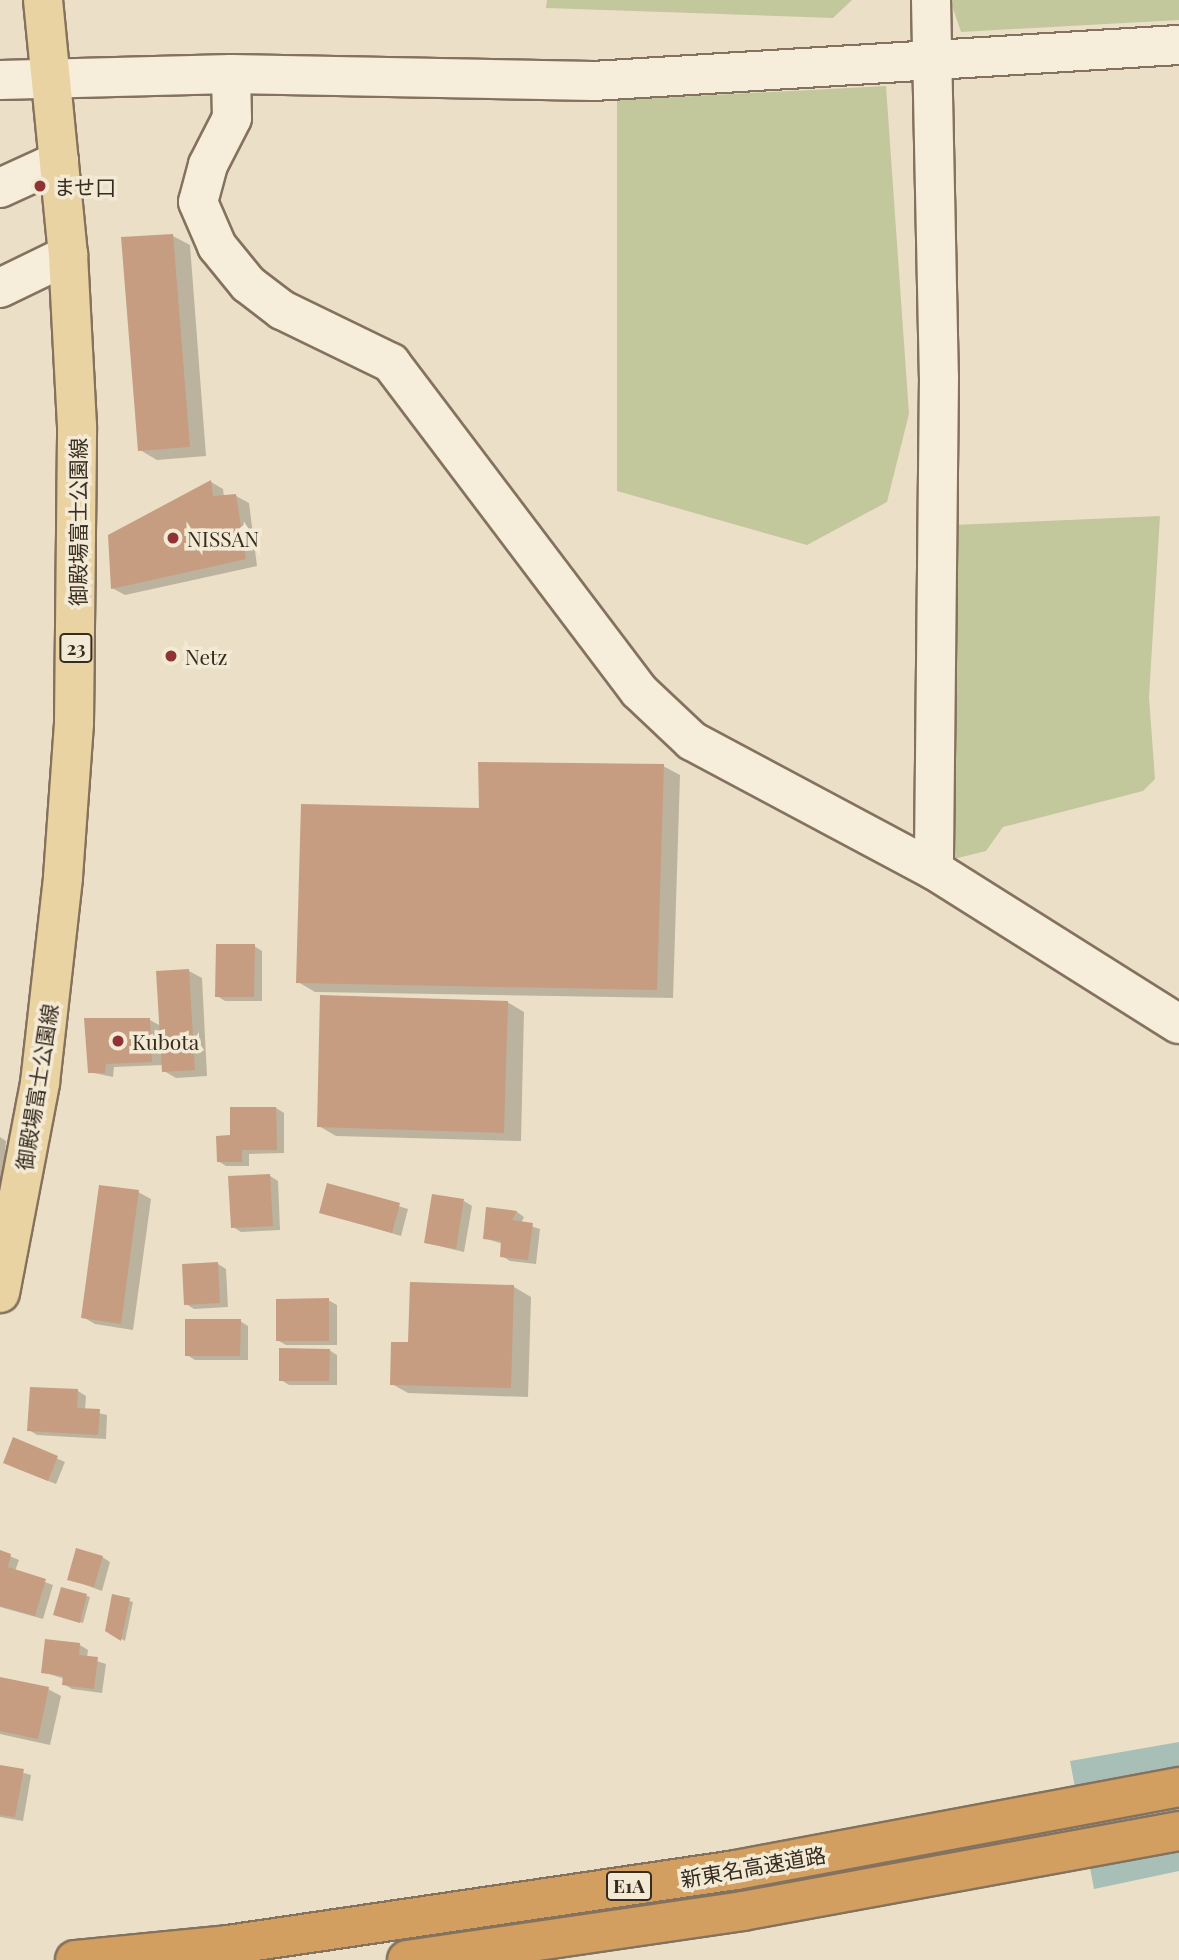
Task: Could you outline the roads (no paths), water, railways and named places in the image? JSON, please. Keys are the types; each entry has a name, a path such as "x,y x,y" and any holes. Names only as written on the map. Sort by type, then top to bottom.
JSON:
{"highway":[{"name":"新東名高速道路","path":"75,1960 228,1945 736,1870 1179,1787"},
{"name":"新東名高速道路","path":"407,1960 743,1911 1179,1831"}],"main road":[{"name":"御殿場富士公園線","path":"0,1293 40,1083 63,877 74,723 78,426 68,255 43,0"}],"street":[{"path":"931,0 939,377 934,870"},
{"path":"0,80 231,74 593,81 932,57 1179,45"},
{"path":"231,74 232,118 208,165 198,202 217,246 248,284 282,310 391,363 639,691 692,741 934,870 1179,1024"},
{"path":"0,188 59,161"},
{"path":"0,288 68,255"}],"water":[{"path":"1179,1742 1179,1871 1094,1889 1070,1761"}],"place":[{"name":"ませ口","path":"40,186"},
{"name":"NISSAN","path":"173,538"},
{"name":"Netz","path":"171,656"},
{"name":"Kubota","path":"118,1041"}]}
